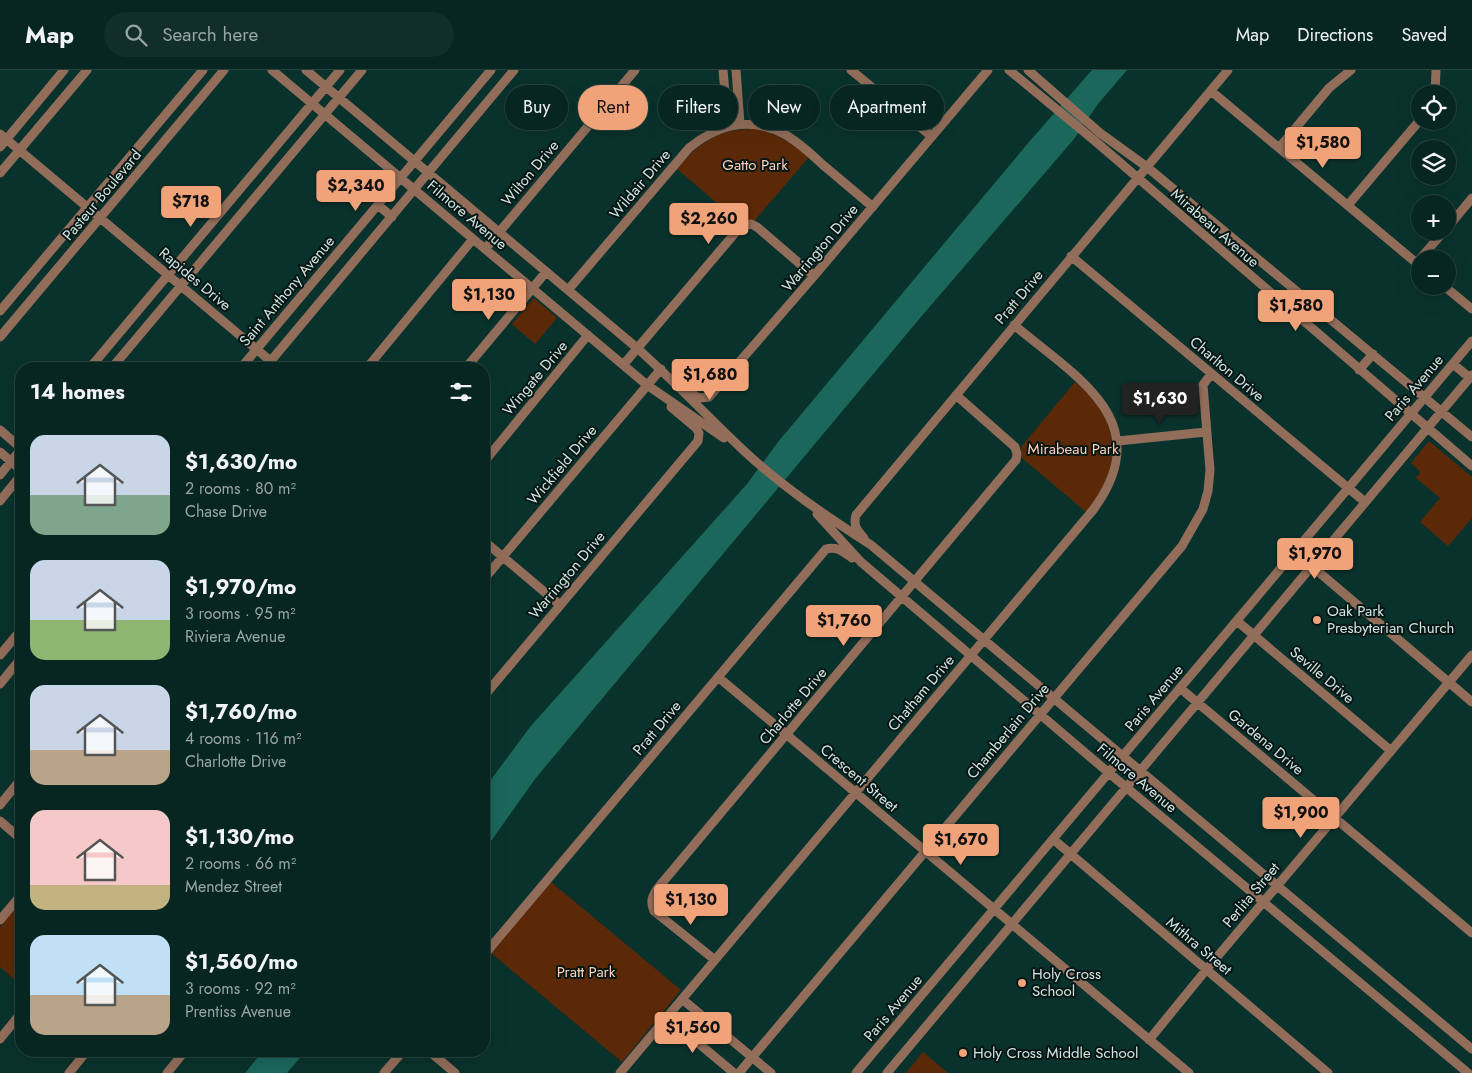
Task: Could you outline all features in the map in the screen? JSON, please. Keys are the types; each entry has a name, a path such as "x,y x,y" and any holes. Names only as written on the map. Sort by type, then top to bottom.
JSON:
{"street":[{"path":"0,147 3,136 64,70"},
{"path":"0,173 87,70"},
{"name":"Pasteur Boulevard","path":"0,310 203,70"},
{"name":"Pasteur Boulevard","path":"0,337 224,70"},
{"name":"Filmore Avenue","path":"272,70 647,385 743,450"},
{"name":"Filmore Avenue","path":"306,70 637,348 743,450 797,495 871,545 1472,1049"},
{"path":"95,362 340,70"},
{"path":"117,362 362,70"},
{"name":"Saint Anthony Avenue","path":"246,362 491,70"},
{"path":"271,361 514,70"},
{"name":"Wilton Drive","path":"486,248 635,70"},
{"path":"723,70 724,85"},
{"path":"736,70 740,124"},
{"path":"851,70 931,136"},
{"name":"Warrington Drive","path":"660,369 699,398 709,397 988,70"},
{"name":"Mirabeau Avenue","path":"1009,70 1049,95 1098,137 1137,178 1472,466"},
{"name":"Mirabeau Avenue","path":"1028,70 1049,95"},
{"name":"Pratt Drive","path":"871,545 855,527 856,515 1228,70"},
{"path":"1279,148 1329,88 1351,70"},
{"path":"1435,85 1436,70"},
{"path":"1211,91 1411,256"},
{"name":"Wildair Drive","path":"740,124 764,127 783,134 802,146 873,206"},
{"name":"Wildair Drive","path":"568,290 689,148 705,136 719,130"},
{"path":"1348,205 1412,130"},
{"name":"Rapides Drive","path":"3,136 271,361"},
{"name":"Mirabeau Avenue","path":"1098,137 1147,167 1472,437"},
{"path":"1456,217 1472,198"},
{"path":"378,205 392,217"},
{"path":"1182,217 1193,205"},
{"path":"624,364 737,230 746,224 757,227 814,276"},
{"path":"372,362 473,239"},
{"path":"1429,250 1437,240"},
{"name":"Charlton Drive","path":"1072,256 1365,502"},
{"path":"471,362 546,272"},
{"path":"1455,295 1472,309"},
{"name":"Chatham Drive","path":"620,1073 1104,495 1114,471 1118,441 1109,415 1096,396 1084,384 1014,325"},
{"name":"Wingate Drive","path":"490,455 588,335"},
{"name":"Paris Avenue","path":"856,1073 1472,341"},
{"path":"1359,370 1373,354"},
{"path":"887,1073 1471,376 1453,364"},
{"name":"Wickfield Drive","path":"490,571 660,369"},
{"name":"Chamberlain Drive","path":"739,1073 1182,546 1203,509 1208,491 1210,470 1203,385 1211,374"},
{"name":"Warrington Drive","path":"490,689 700,437 696,428 647,385"},
{"name":"Charlotte Drive","path":"715,960 654,911 651,904 652,896 1016,460 1015,446 956,395"},
{"path":"0,430 15,444"},
{"path":"1118,441 1206,432"},
{"path":"0,452 15,465"},
{"path":"0,474 15,457"},
{"path":"0,500 15,482"},
{"name":"Filmore Avenue","path":"797,495 861,562 901,597 1467,1073"},
{"path":"490,546 560,605"},
{"name":"Pratt Drive","path":"490,948 826,549 838,548 861,562"},
{"path":"1295,552 1472,702"},
{"name":"Seville Drive","path":"1237,621 1390,750"},
{"path":"0,654 15,637"},
{"name":"Perlita Street","path":"1150,1040 1390,750 1472,655"},
{"path":"0,684 15,665"},
{"name":"Crescent Street","path":"718,677 1188,1073"},
{"name":"Gardena Drive","path":"1180,688 1472,933"},
{"path":"0,804 15,786"},
{"path":"0,821 15,833"},
{"name":"Mithra Street","path":"1053,839 1328,1073"},
{"path":"0,920 15,902"},
{"path":"682,999 771,1073"},
{"path":"667,1017 734,1073"},
{"path":"0,1038 15,1020"},
{"path":"69,1073 82,1057"},
{"path":"167,1073 180,1057"},
{"path":"384,1073 398,1057"},
{"path":"436,1057 455,1073"},
{"path":"1467,1073 1472,1067"}],"green space":[{"name":"Gatto Park","path":"743,129 759,130 771,134 810,156 754,221 745,219 738,221 677,169 685,159 711,138"},
{"path":"534,298 557,318 535,344 512,324"},
{"name":"Mirabeau Park","path":"1075,382 1091,397 1102,412 1109,428 1112,444 1112,461 1107,478 1086,512 1022,458 1021,447"},
{"path":"1429,441 1472,477 1472,518 1448,546 1420,522 1440,498 1416,478 1420,471 1411,463"},
{"name":"Pratt Park","path":"551,882 681,990 622,1062 491,953"},
{"path":"15,909 15,980 0,967 0,927"},
{"path":"923,1052 948,1073 906,1073"}],"shaded area":[{"path":"1092,70 1127,70 1098,104 1074,139 920,318 535,779 490,843 490,781 530,727 747,484 778,442 1029,142"},
{"path":"258,1057 301,1057 287,1073 245,1073"}],"place":[{"name":"Oak Park Presbyterian Church","path":"1317,620"},
{"name":"Holy Cross School","path":"1022,983"},
{"name":"Holy Cross Middle School","path":"963,1053"}]}
